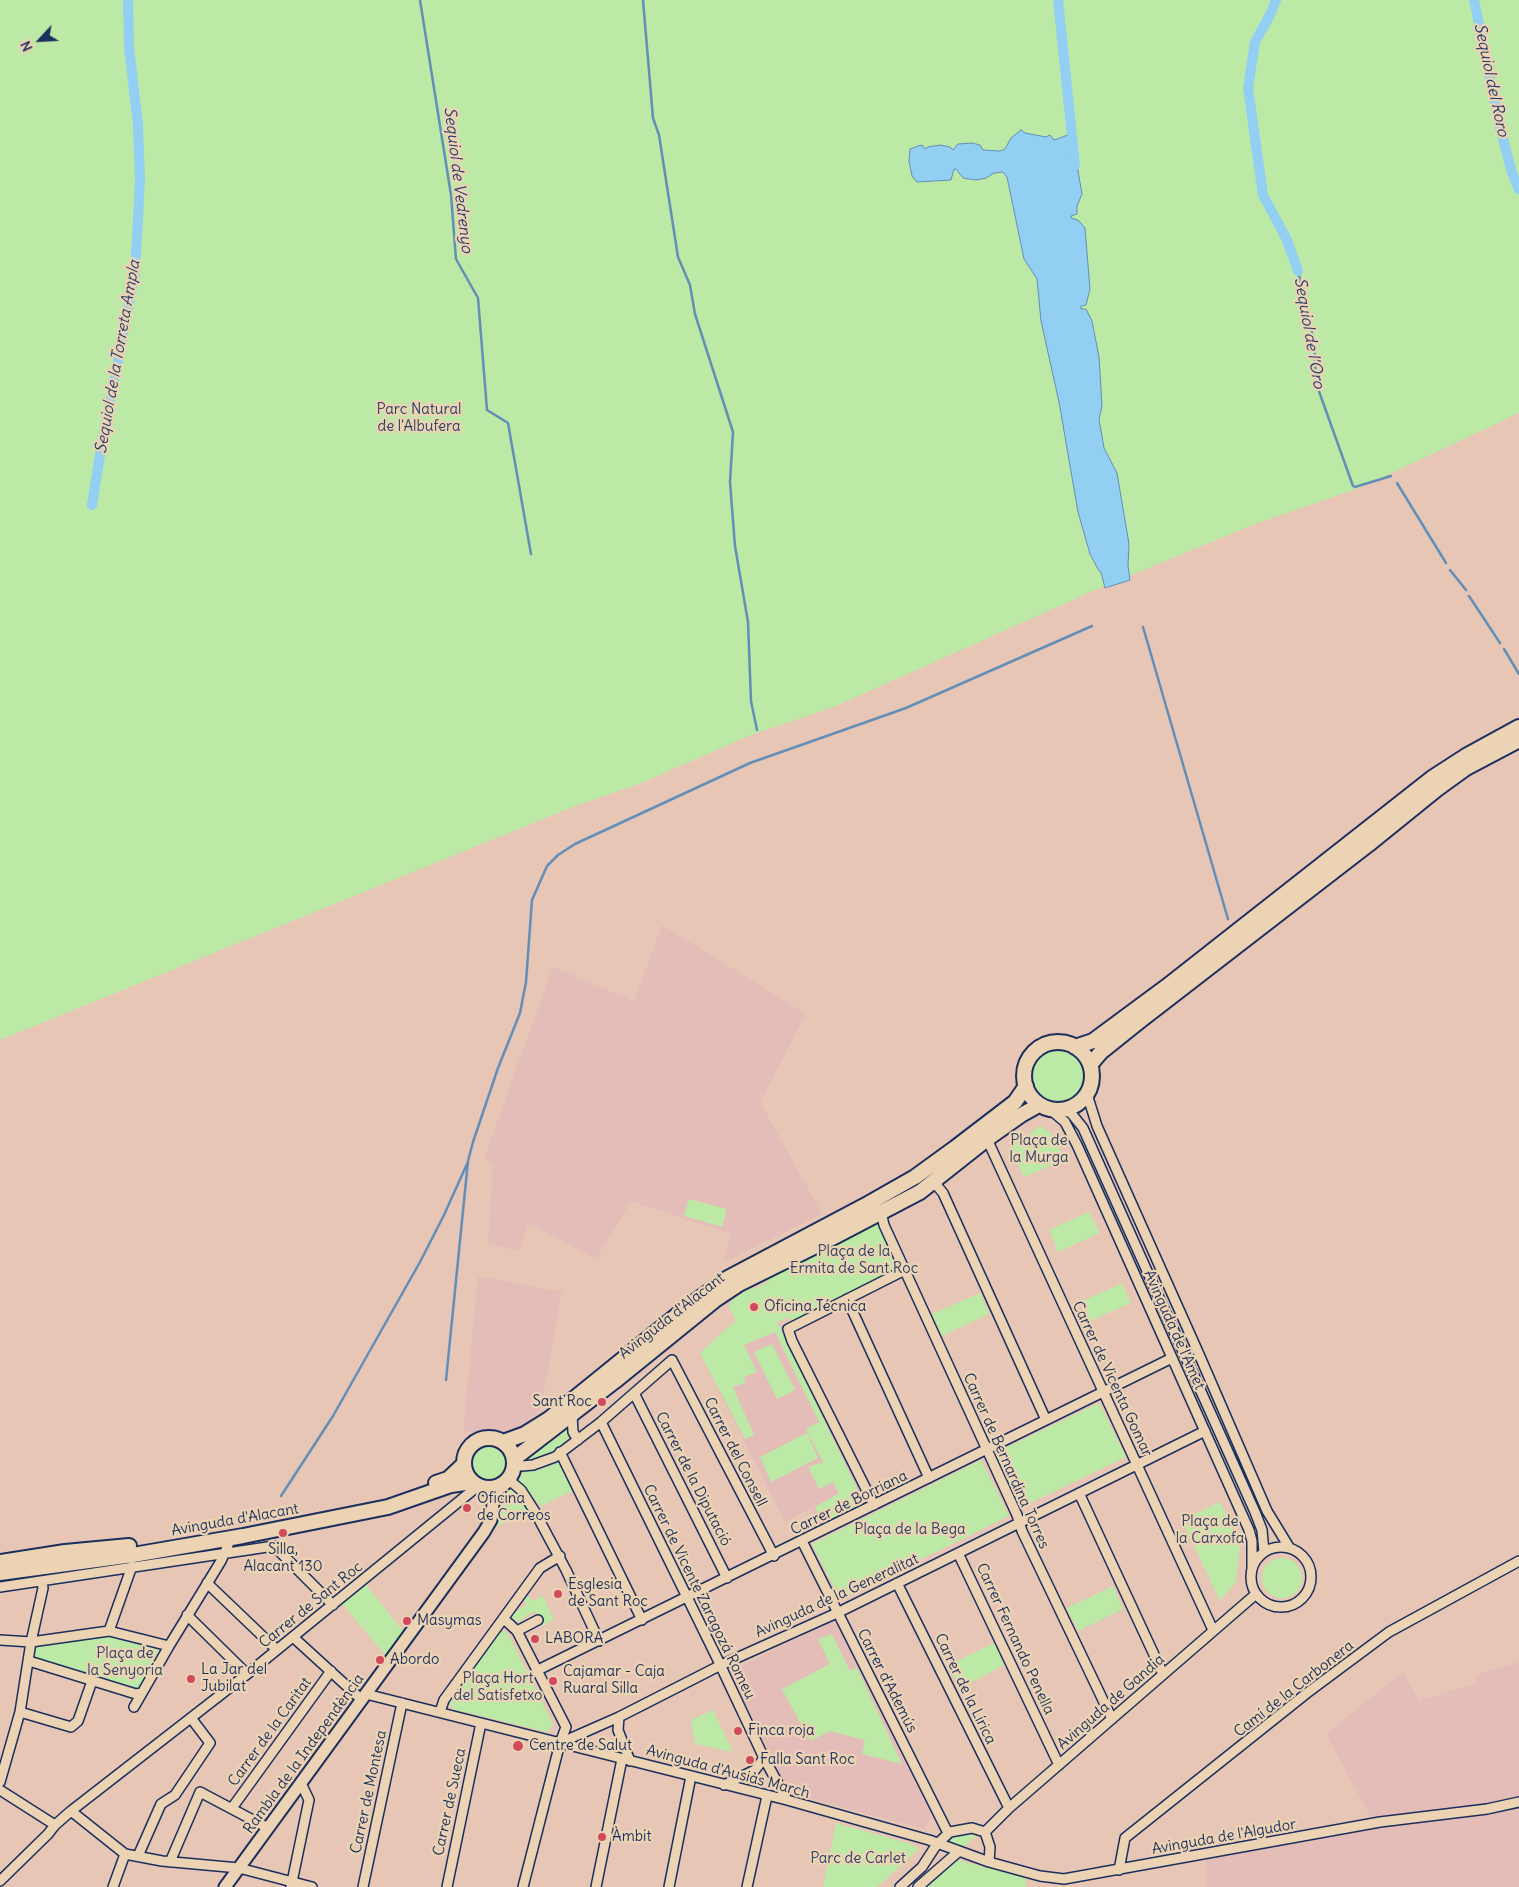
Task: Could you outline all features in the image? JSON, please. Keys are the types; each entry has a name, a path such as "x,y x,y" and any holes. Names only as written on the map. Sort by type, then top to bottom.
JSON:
{"main road":[{"path":"1075,1047 1093,1041 1166,987 1432,778 1519,726"},
{"path":"1090,1065 1101,1052 1141,1020 1369,844 1437,789 1466,768 1519,740"},
{"path":"1054,1043 1065,1043 1075,1047 1084,1055 1090,1065 1092,1077 1088,1094 1074,1107 1051,1108 1031,1097 1026,1086 1024,1074 1027,1063 1038,1050 1054,1043"},
{"name":"Avinguda d'Alacant","path":"504,1442 525,1434 549,1419 686,1308 728,1278 915,1177 1015,1102 1026,1086"},
{"name":"Avinguda d'Alacant","path":"515,1461 739,1284 920,1192 1021,1115 1051,1108"},
{"path":"488,1438 504,1442 512,1452 515,1461 514,1469 504,1483 492,1488 475,1484 468,1477 464,1464 468,1449 480,1439 488,1438"},
{"name":"Avinguda d'Alacant","path":"0,1562 65,1552 142,1544 252,1527 371,1503 415,1492 448,1479 464,1464"},
{"name":"Avinguda d'Alacant","path":"0,1572 133,1555 230,1538 388,1507 451,1485 475,1484"}],"street":[{"name":"Avinguda de l'Amet","path":"1088,1094 1097,1126 1267,1511 1289,1547"},
{"name":"Avinguda de l'Amet","path":"1051,1108 1072,1132 1249,1530 1252,1541 1252,1569"},
{"name":"Avinguda de l'Amet","path":"1051,1108 1071,1113 1083,1128 1258,1518 1262,1530 1264,1552"},
{"name":"Carrer de Vicenta Gomar","path":"987,1140 1213,1630"},
{"path":"934,1181 943,1193 1046,1420"},
{"name":"Carrer de Bernardina Torres","path":"881,1212 884,1225 1019,1523 1112,1719"},
{"path":"874,1505 788,1332 788,1328 905,1270"},
{"path":"847,1299 929,1478"},
{"name":"Carrer de Borriana","path":"538,1670 774,1556 1172,1358"},
{"name":"Carrer del Consell","path":"634,1393 672,1360 774,1556"},
{"path":"515,1461 522,1466 533,1465 555,1457 601,1422 634,1393"},
{"name":"Carrer de la Diputació","path":"634,1393 727,1578"},
{"path":"572,1415 573,1432 578,1440"},
{"name":"Carrer de Vicente Zaragozá Romeu","path":"601,1422 721,1665 764,1758 787,1800"},
{"name":"Avinguda de la Generalitat","path":"560,1743 619,1717 721,1665 897,1583 1205,1431"},
{"path":"560,1452 642,1620"},
{"path":"504,1483 521,1490 536,1512 560,1556 598,1641"},
{"name":"Rambla de la Independència","path":"225,1887 484,1532 491,1520 493,1504 504,1483"},
{"name":"Carrer de Sant Roc","path":"0,1881 48,1834 54,1825 333,1605 475,1484"},
{"path":"1079,1493 1163,1674"},
{"path":"134,1707 207,1583 230,1538"},
{"name":"Carrer d'Ademús","path":"802,1542 948,1833"},
{"name":"Avinguda d'Alacant","path":"0,1587 274,1546 333,1605"},
{"path":"1289,1547 1300,1553 1306,1560 1310,1569 1311,1579 1309,1588 1297,1602 1288,1606 1278,1607 1269,1604 1256,1594 1252,1584 1252,1569 1264,1552 1272,1548 1289,1547"},
{"name":"Carrer Fernando Penella","path":"958,1552 1059,1765"},
{"path":"440,1712 444,1700 540,1568 560,1556"},
{"name":"Camí de la Carbonera","path":"1119,1870 1125,1838 1307,1693 1389,1632 1519,1561"},
{"path":"109,1630 132,1566"},
{"path":"0,1782 20,1712 42,1582"},
{"path":"207,1583 277,1650"},
{"name":"Carrer de la Lírica","path":"897,1583 1010,1808"},
{"name":"Avinguda de Gandia","path":"985,1832 1010,1808 1256,1594"},
{"path":"187,1616 247,1674"},
{"path":"504,1619 516,1631 566,1727 560,1743 523,1887"},
{"path":"516,1631 538,1620"},
{"path":"0,1640 31,1642 109,1630 169,1646"},
{"path":"293,1637 330,1672 364,1697"},
{"path":"29,1661 136,1694 142,1693"},
{"name":"Carrer de la Caritat","path":"232,1808 330,1672"},
{"path":"20,1712 72,1727 78,1721 92,1681"},
{"name":"Avinguda d'Ausiàs March","path":"364,1697 440,1712 787,1800 929,1840 937,1844"},
{"name":"Carrer de Montesa","path":"363,1887 402,1703"},
{"path":"596,1887 626,1760 618,1730 619,1717"},
{"path":"138,1856 161,1804 175,1795 210,1742 191,1718"},
{"name":"Carrer de Sueca","path":"447,1887 481,1723"},
{"path":"724,1785 755,1770 764,1758"},
{"path":"669,1887 691,1776"},
{"path":"292,1884 309,1800 301,1783"},
{"path":"0,1790 54,1825"},
{"name":"Carrer de la Caritat","path":"170,1862 200,1792 268,1828"},
{"path":"747,1887 767,1796"},
{"name":"Avinguda de l'Algudor","path":"937,1844 989,1862 1040,1876 1064,1879 1380,1822 1487,1809 1519,1802"},
{"path":"71,1811 125,1854 170,1862 239,1868 292,1884 312,1887"},
{"path":"900,1887 922,1867 937,1844 948,1833 972,1828 985,1832 990,1847 989,1862"},
{"path":"918,1887 958,1852"},
{"path":"113,1887 125,1854"}],"shaded area":[{"path":"662,925 806,1014 760,1102 822,1214 724,1262 731,1234 631,1201 596,1259 529,1223 518,1251 488,1244 493,1164 484,1158 553,967 634,1001"},
{"path":"478,1276 562,1292 541,1408 518,1432 463,1432"},
{"path":"772,1312 864,1500 860,1507 820,1525 811,1508 785,1522 700,1353 741,1316"},
{"path":"835,1620 932,1817 924,1829 789,1793 729,1672"},
{"path":"1519,1662 1519,1887 1207,1887 1206,1848 1371,1818 1326,1734 1403,1672 1419,1701 1476,1683 1476,1675"}],"green space":[{"name":"Parc Natural de l'Albufera","path":"0,0 1519,0 1519,413 1362,487 1255,524 1095,590 834,707 751,735 639,784 575,806 0,1040"},
{"path":"1055,1049 1065,1049 1075,1053 1083,1061 1087,1076 1083,1091 1075,1099 1065,1103 1055,1103 1045,1099 1037,1091 1033,1081 1033,1071 1037,1061 1045,1053"},
{"name":"Plaça de la Murga","path":"1040,1126 1051,1133 1065,1159 1024,1177 1010,1148"},
{"path":"689,1199 727,1209 722,1227 684,1216"},
{"name":"Plaça de la Ermita de Sant Roc","path":"881,1212 905,1270 794,1326 790,1317 777,1322 862,1499 858,1506 822,1523 815,1507 839,1493 833,1482 819,1489 808,1467 823,1462 806,1429 819,1422 775,1332 744,1345 757,1372 744,1377 746,1382 733,1387 754,1435 745,1439 700,1353 736,1320 728,1306 735,1298 750,1288 755,1289 769,1281 764,1271"},
{"path":"1089,1212 1100,1233 1058,1252 1049,1230"},
{"path":"1122,1283 1131,1303 1090,1321 1081,1302"},
{"path":"980,1293 989,1314 942,1336 932,1314"},
{"path":"772,1344 795,1390 777,1399 754,1352"},
{"path":"1099,1403 1126,1457 1020,1508 993,1454"},
{"path":"569,1428 566,1444 552,1454 521,1462 553,1434 553,1441"},
{"path":"807,1433 818,1458 771,1482 760,1457"},
{"path":"488,1446 495,1447 501,1451 505,1457 505,1471 501,1477 495,1481 488,1482 481,1481 475,1477 471,1471 470,1464 471,1457 475,1451 481,1447"},
{"name":"Plaça de la Bega","path":"981,1460 1009,1516 840,1599 812,1544"},
{"path":"559,1461 564,1465 576,1489 541,1506 518,1481 524,1471"},
{"path":"512,1489 518,1494 530,1512 497,1526 495,1522 500,1495"},
{"name":"Plaça de la Carxofa","path":"1220,1502 1240,1545 1236,1582 1220,1601 1182,1520"},
{"path":"1278,1558 1286,1558 1293,1561 1299,1567 1302,1578 1299,1589 1293,1595 1286,1598 1278,1598 1271,1595 1265,1589 1262,1582 1262,1574 1265,1567 1271,1561"},
{"path":"363,1581 407,1636 390,1661 339,1600"},
{"path":"1113,1586 1123,1609 1078,1631 1067,1608"},
{"path":"526,1596 529,1596 532,1601 543,1596 554,1620 542,1626 535,1611 516,1623 511,1615 527,1605 524,1599"},
{"name":"Plaça Hort del Satisfetxo","path":"499,1631 507,1632 553,1724 548,1732 452,1709 448,1699"},
{"path":"832,1634 850,1671 857,1668 902,1764 862,1754 865,1740 830,1731 810,1741 782,1689 830,1664 818,1639"},
{"name":"Plaça de la Senyoria","path":"100,1635 159,1648 143,1687 136,1689 37,1660 34,1655 36,1648 44,1642"},
{"path":"994,1643 1004,1665 959,1689 948,1665"},
{"path":"713,1710 733,1752 695,1744 691,1720"},
{"name":"Parc de Carlet","path":"836,1823 911,1844 919,1849 877,1887 823,1887"},
{"path":"966,1833 976,1836 963,1848 948,1843 955,1835"},
{"path":"947,1861 960,1861 1025,1877 1026,1887 918,1887"}],"water":[{"path":"1021,130 1025,133 1046,137 1050,135 1054,140 1068,135 1071,165 1077,165 1082,194 1077,206 1077,214 1071,216 1071,218 1078,220 1085,228 1090,289 1086,305 1081,306 1081,309 1086,309 1092,321 1099,357 1102,406 1099,419 1104,448 1117,473 1129,544 1128,566 1130,580 1105,588 1101,572 1090,554 1078,512 1059,402 1041,321 1037,279 1024,259 1007,177 1003,172 994,173 986,178 976,180 963,178 954,169 951,180 917,182 912,176 909,161 910,149 922,145 925,149 940,145 950,147 953,150 958,144 972,143 980,145 983,150 1000,151 1005,149 1011,138"}],"waterway":[{"name":"Sequiol de la Torreta Ampla","path":"92,505 101,448 135,273 140,181 138,124 129,48 128,0"},
{"name":"Sequiol de Vedrenyo","path":"420,0 451,195 456,259 478,298 487,410 508,423 531,554"},
{"path":"643,0 653,118 659,135 678,257 690,285 695,314 733,432 730,482 735,546 748,622 751,701 757,730"},
{"path":"1058,0 1075,165"},
{"name":"Sequiol de l’Oro","path":"1276,0 1255,42 1248,88 1263,195 1287,240 1298,271"},
{"name":"Sequiol del Roro","path":"1474,0 1500,128 1512,173 1519,189"},
{"name":"Sequiol de l’Oro","path":"1298,271 1314,342 1316,383 1353,486 1391,476"},
{"name":"Sequiol de l’Oro","path":"1397,483 1446,563"},
{"name":"Sequiol de l’Oro","path":"1450,570 1466,590"},
{"name":"Sequiol de l’Oro","path":"1469,596 1500,643"},
{"path":"446,1380 468,1161 498,1068 520,1013 526,982 532,900 547,866 558,855 575,844 750,763 906,708 1092,626"},
{"path":"1143,627 1228,919"},
{"name":"Sequiol de l’Oro","path":"1504,649 1519,674"},
{"path":"281,1496 333,1416 420,1262 467,1164"}],"place":[{"name":"Oficina Técnica","path":"754,1307"},
{"name":"Sant Roc","path":"602,1402"},
{"name":"Oficina de Correos","path":"467,1508"},
{"name":"Silla, Alacant 130","path":"283,1533"},
{"name":"Esglesia de Sant Roc","path":"558,1594"},
{"name":"Masymas","path":"407,1621"},
{"name":"LABORA","path":"535,1639"},
{"name":"Abordo","path":"380,1660"},
{"name":"La Jar del Jubilat","path":"191,1679"},
{"name":"Cajamar - Caja Ruaral Silla","path":"553,1681"},
{"name":"Finca roja","path":"738,1731"},
{"name":"Centre de Salut","path":"518,1746"},
{"name":"Falla Sant Roc","path":"750,1760"},
{"name":"Àmbit","path":"602,1837"}]}
